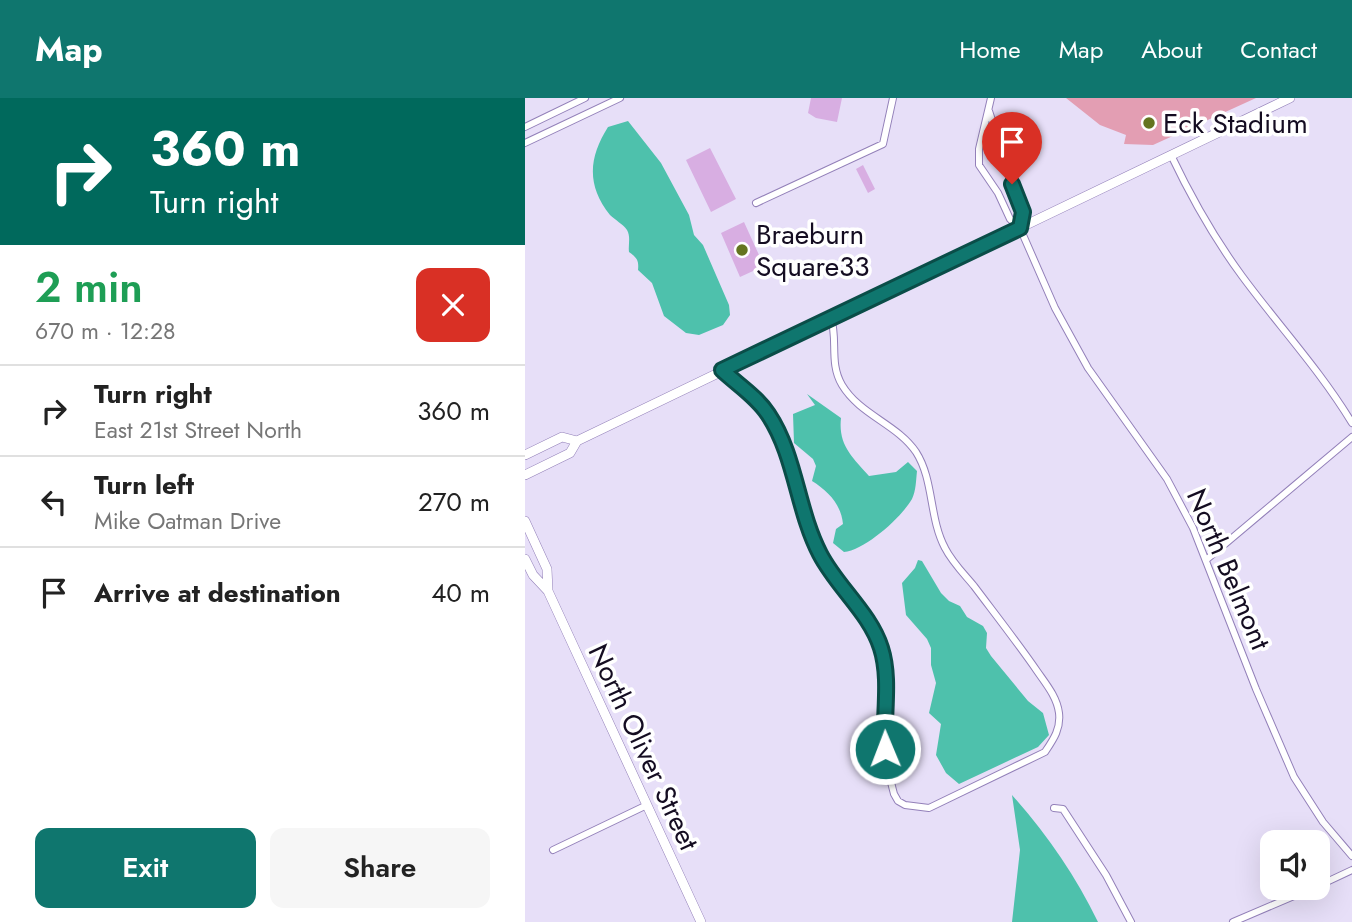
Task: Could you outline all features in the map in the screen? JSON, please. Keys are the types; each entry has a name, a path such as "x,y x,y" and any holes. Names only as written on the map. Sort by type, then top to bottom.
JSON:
{"main road":[{"path":"525,475 570,453 577,441 1290,98"},
{"path":"525,454 562,437 577,441"},
{"name":"North Oliver Street","path":"525,521 547,569 548,591"},
{"name":"North Oliver Street","path":"525,559 533,575 548,591 701,922"}],"street":[{"path":"525,127 585,98"},
{"path":"525,143 620,98"},
{"path":"755,203 883,144 893,98"},
{"path":"991,98 978,153 979,165 1000,197 1010,219 1020,228"},
{"path":"989,111 1023,212 1020,228"},
{"path":"1171,155 1207,224 1241,276 1296,343 1352,423"},
{"name":"North Belmont","path":"1020,228 1055,308 1088,368 1167,480 1193,528 1256,689 1294,777 1323,822 1352,856"},
{"path":"722,370 760,403 770,417 798,486 818,552 837,583 872,628 881,646 885,667 886,763 894,794 905,805 929,808 1045,752 1056,736 1059,714 1053,695 1022,649 947,551 937,532 925,472 916,452 901,436 855,401 841,384 834,363 835,329 831,318"},
{"path":"1206,560 1352,437"},
{"path":"554,849 647,805"},
{"path":"1054,808 1063,809 1106,875 1131,922"},
{"path":"1330,880 1352,870"},
{"path":"1233,922 1285,900"}],"shaded area":[{"name":"Eck Stadium","path":"1066,98 1256,98 1153,145 1124,144 1126,135 1100,125"},
{"path":"628,121 661,163 689,215 694,235 703,245 729,305 730,315 723,325 699,335 686,333 664,316 652,283 638,270 637,260 629,252 627,230 610,215 597,193 593,171 597,149 608,127"},
{"path":"807,394 841,418 844,443 869,476 896,472 908,462 917,471 914,493 907,507 882,532 853,550 844,552 833,543 836,529 843,524 840,510 828,494 812,481 816,466 813,459 794,443 793,414 815,405"},
{"path":"918,560 922,561 941,593 960,606 967,617 983,626 987,633 986,648 1028,701 1043,713 1049,735 1038,747 959,784 946,773 936,755 941,724 929,713 936,683 931,665 931,648 927,639 906,615 902,583 915,568"},
{"path":"1012,795 1059,856 1098,922 1012,922 1020,850"}],"building":[{"path":"811,98 842,98 837,122 816,118 808,113"},
{"path":"710,148 736,199 711,212 686,160"},
{"path":"863,165 875,189 868,193 856,169"},
{"name":"Braeburn Square33","path":"744,222 764,266 740,277 721,233"}],"place":[{"name":"Eck Stadium","path":"1149,123"},
{"name":"Braeburn Square33","path":"742,250"}],"route":[{"path":"885,749 885,667 881,646 872,628 837,583 818,552 798,486 770,417 751,394 722,370 1020,228 1023,212 1012,184"}]}
